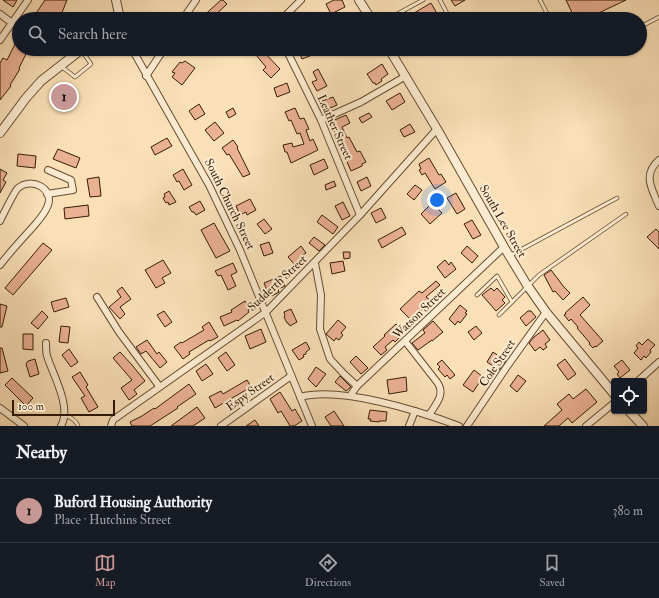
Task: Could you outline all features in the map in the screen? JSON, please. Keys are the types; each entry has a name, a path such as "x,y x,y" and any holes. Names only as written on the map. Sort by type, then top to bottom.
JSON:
{"street":[{"path":"20,12 28,0"},
{"path":"188,12 196,0"},
{"path":"289,12 301,0"},
{"path":"359,0 367,12"},
{"path":"117,1 119,12"},
{"path":"0,14 12,23 0,40"},
{"path":"0,133 41,81 73,56"},
{"name":"South Church Street","path":"136,56 209,185 240,250 312,426"},
{"path":"146,76 159,56"},
{"name":"Leather Street","path":"289,56 321,120 360,215"},
{"name":"South Lee Street","path":"396,56 406,76 527,285 546,312 611,390"},
{"path":"321,120 361,102 406,76"},
{"name":"Sudderth Street","path":"111,426 113,420 159,386 266,312 360,215 437,129"},
{"path":"659,160 650,170 649,177 659,206"},
{"path":"47,194 73,190 71,180 48,170"},
{"path":"0,221 2,212 18,188 36,184 45,189 49,198 49,205 43,216 0,266"},
{"name":"Watson Street","path":"350,396 357,386 504,247"},
{"path":"315,263 321,296 320,329 330,359 357,386"},
{"path":"97,297 119,332 159,386"},
{"name":"Cole Street","path":"467,426 546,312"},
{"path":"405,341 441,389 439,398 429,415"},
{"path":"46,343 47,355 62,398 65,415 62,426"},
{"path":"641,378 659,362"},
{"name":"Espy Street","path":"221,426 291,376"},
{"path":"300,397 315,395 350,396 415,411 459,426"},
{"path":"586,426 611,405"},
{"path":"0,408 24,426"},
{"path":"409,426 415,411"},
{"path":"632,414 643,426"}],"lane":[{"path":"401,12 424,0"},
{"path":"440,0 446,12"},
{"path":"540,0 546,12"},
{"path":"647,23 659,17"},
{"path":"61,65 74,77 91,64 86,56"},
{"path":"509,256 616,198"},
{"path":"499,315 527,285 539,275 626,214"},
{"path":"477,295 496,276 512,302"},
{"path":"65,415 78,423 78,426"}],"building":[{"path":"3,0 17,0 13,7"},
{"path":"45,0 67,0 62,12 37,12"},
{"path":"221,0 227,4 218,12 208,12"},
{"path":"334,0 342,0 345,7 335,12 330,12 326,4"},
{"path":"451,0 465,0 455,6"},
{"path":"566,0 626,0 601,12 572,12"},
{"path":"431,3 436,12 416,12"},
{"path":"12,50 12,56 25,56 19,68 20,69 10,85 11,86 0,100 0,63 3,58 7,60"},
{"path":"257,56 268,56 280,69 271,78 263,70 266,67"},
{"path":"301,56 310,56 302,59"},
{"path":"185,61 195,68 182,85 172,77 175,73 172,72 180,62 182,63"},
{"path":"382,64 388,74 376,85 367,74"},
{"path":"318,69 327,86 317,91 312,82 317,80 313,72"},
{"path":"287,83 290,92 277,97 274,88"},
{"path":"59,86 73,91 72,94 76,96 72,107 68,106 67,108 53,103 55,99 51,98 54,90 57,92"},
{"path":"400,93 405,102 392,110 386,101"},
{"path":"333,97 337,105 326,110 322,101"},
{"path":"199,104 205,114 195,120 189,111"},
{"path":"233,108 236,114 229,118 226,112"},
{"path":"295,108 300,119 304,118 309,129 306,130 310,141 313,139 318,150 291,163 283,145 292,143 293,147 304,144 300,133 297,134 291,120 289,121 285,112"},
{"path":"369,113 372,117 362,123 359,118"},
{"path":"346,115 350,123 342,127 347,138 349,137 357,152 360,151 366,162 362,164 362,166 351,171 330,122"},
{"path":"215,122 224,133 214,141 205,130"},
{"path":"410,124 415,132 404,137 400,130"},
{"path":"167,138 172,146 155,155 151,147"},
{"path":"233,140 238,147 237,148 250,174 243,177 229,154 227,155 222,148"},
{"path":"58,149 80,158 76,168 53,159"},
{"path":"18,154 36,156 35,168 17,166"},
{"path":"429,158 439,175 441,174 446,182 435,189 425,173 422,175 419,170 421,169 419,164"},
{"path":"324,159 328,168 314,175 310,165"},
{"path":"0,169 7,173 3,180 6,182 0,193"},
{"path":"183,169 192,185 184,190 179,181 177,182 173,175"},
{"path":"99,177 101,196 90,197 87,179"},
{"path":"367,177 371,186 361,191 357,182"},
{"path":"334,181 336,186 326,190 325,185"},
{"path":"415,185 422,190 414,200 407,194"},
{"path":"169,191 176,202 169,205 163,198 165,197 164,194"},
{"path":"456,193 465,209 457,214 447,198"},
{"path":"250,199 256,210 247,215 246,212 240,215 236,206"},
{"path":"200,201 205,210 196,215 189,207"},
{"path":"343,202 350,216 342,220 335,206"},
{"path":"432,203 442,213 430,224 421,214"},
{"path":"88,205 89,216 65,219 64,208"},
{"path":"381,208 386,218 376,223 371,213"},
{"path":"322,215 338,227 333,234 317,222"},
{"path":"264,219 272,229 265,234 257,224"},
{"path":"472,220 481,235 473,239 464,224"},
{"path":"214,223 230,251 216,258 201,230"},
{"path":"402,227 406,234 382,248 378,240"},
{"path":"656,229 659,232 659,249 647,237"},
{"path":"314,237 325,245 319,251 309,243"},
{"path":"269,242 273,253 264,256 260,245"},
{"path":"43,243 52,250 13,295 5,288"},
{"path":"301,246 306,253 303,255 305,257 303,259 304,261 300,264 298,262 295,265 288,257"},
{"path":"467,246 478,256 472,263 461,253"},
{"path":"343,252 350,252 350,258 344,259"},
{"path":"163,260 171,273 162,278 165,283 156,288 145,270"},
{"path":"445,260 449,265 451,262 456,269 445,278 437,267"},
{"path":"343,261 345,271 332,274 330,263"},
{"path":"233,263 237,272 231,275 236,286 228,290 221,275 218,276 215,271"},
{"path":"551,270 570,293 563,300 555,291 553,292 544,275"},
{"path":"281,276 285,286 278,289 279,292 272,296 270,292 268,293 264,283"},
{"path":"436,281 440,285 426,297 430,300 421,310 422,312 412,321 400,309 419,291 422,293"},
{"path":"122,287 131,299 120,307 125,314 120,319 109,307 121,297 117,291"},
{"path":"491,288 494,291 497,288 505,297 502,300 505,303 496,311 482,295"},
{"path":"583,297 590,305 580,315 603,341 593,348 571,319 569,321 564,315"},
{"path":"66,298 69,307 54,312 51,302"},
{"path":"245,301 250,309 248,310 249,312 238,321 237,320 224,326 220,317 232,312 231,310"},
{"path":"0,304 7,306 2,327 0,327"},
{"path":"460,305 467,311 465,313 467,314 460,323 458,321 455,325 449,319"},
{"path":"291,309 297,322 290,326 284,317 284,312"},
{"path":"42,311 48,317 38,329 31,323"},
{"path":"164,311 172,322 165,327 157,315"},
{"path":"528,311 531,311 536,317 526,326 520,318"},
{"path":"338,320 346,327 341,333 343,335 339,340 336,338 334,341 326,334"},
{"path":"433,321 443,332 418,350 412,343 425,333 423,330"},
{"path":"209,322 218,337 210,341 209,340 189,352 190,354 183,359 174,347 204,330 202,327"},
{"path":"396,324 402,331 398,335 400,337 395,342 393,340 385,347 387,350 381,355 373,347"},
{"path":"61,326 70,327 68,343 59,342"},
{"path":"476,326 482,333 474,340 468,332"},
{"path":"261,329 266,342 250,349 245,336"},
{"path":"543,330 550,340 545,344 547,347 543,350 540,347 535,351 529,343"},
{"path":"23,334 33,334 33,350 23,349"},
{"path":"648,339 655,345 650,350 651,352 646,358 644,356 641,360 634,353 638,348 636,346 639,342 642,345"},
{"path":"147,340 157,354 159,352 167,362 160,368 146,351 141,354 136,347"},
{"path":"306,342 310,349 303,355 304,357 299,360 292,350"},
{"path":"0,348 2,348 8,371 0,373"},
{"path":"69,349 78,362 71,367 62,355"},
{"path":"120,352 145,381 134,390 137,394 129,400 121,388 132,380 113,358"},
{"path":"226,352 235,365 227,371 218,358"},
{"path":"493,352 506,361 499,370 487,362"},
{"path":"356,356 368,368 361,374 350,362"},
{"path":"35,359 39,374 30,377 26,364 28,361"},
{"path":"565,359 576,374 568,380 557,365"},
{"path":"442,360 455,375 450,379 447,375 445,377 438,369 440,367 437,364"},
{"path":"622,360 630,370 620,378 617,374 619,372 614,366"},
{"path":"206,364 213,374 202,381 196,371"},
{"path":"316,367 326,374 316,387 308,379"},
{"path":"474,370 483,377 473,392 463,385"},
{"path":"80,372 88,385 86,387 98,407 89,412 81,398 85,396 72,377"},
{"path":"518,375 526,381 517,392 510,386"},
{"path":"340,376 351,387 346,391 335,382"},
{"path":"406,377 407,391 389,394 387,380"},
{"path":"12,378 33,398 26,406 5,385"},
{"path":"247,380 251,387 215,408 209,397 221,391 223,394"},
{"path":"189,384 196,394 177,407 178,408 150,426 132,426 130,422 154,408 155,409"},
{"path":"586,389 597,402 572,423 568,418 559,426 544,426 562,410 557,404 569,394 573,399"},
{"path":"280,392 292,411 295,409 302,421 294,426 290,426 281,411 278,413 270,399"},
{"path":"197,407 205,418 193,426 171,426"},
{"path":"370,410 387,412 386,421 370,421 371,419 368,419"},
{"path":"334,411 344,426 331,426 325,417"},
{"path":"255,420 259,426 246,426"}],"place":[{"name":"Buford Housing Authority","path":"64,97"}]}
